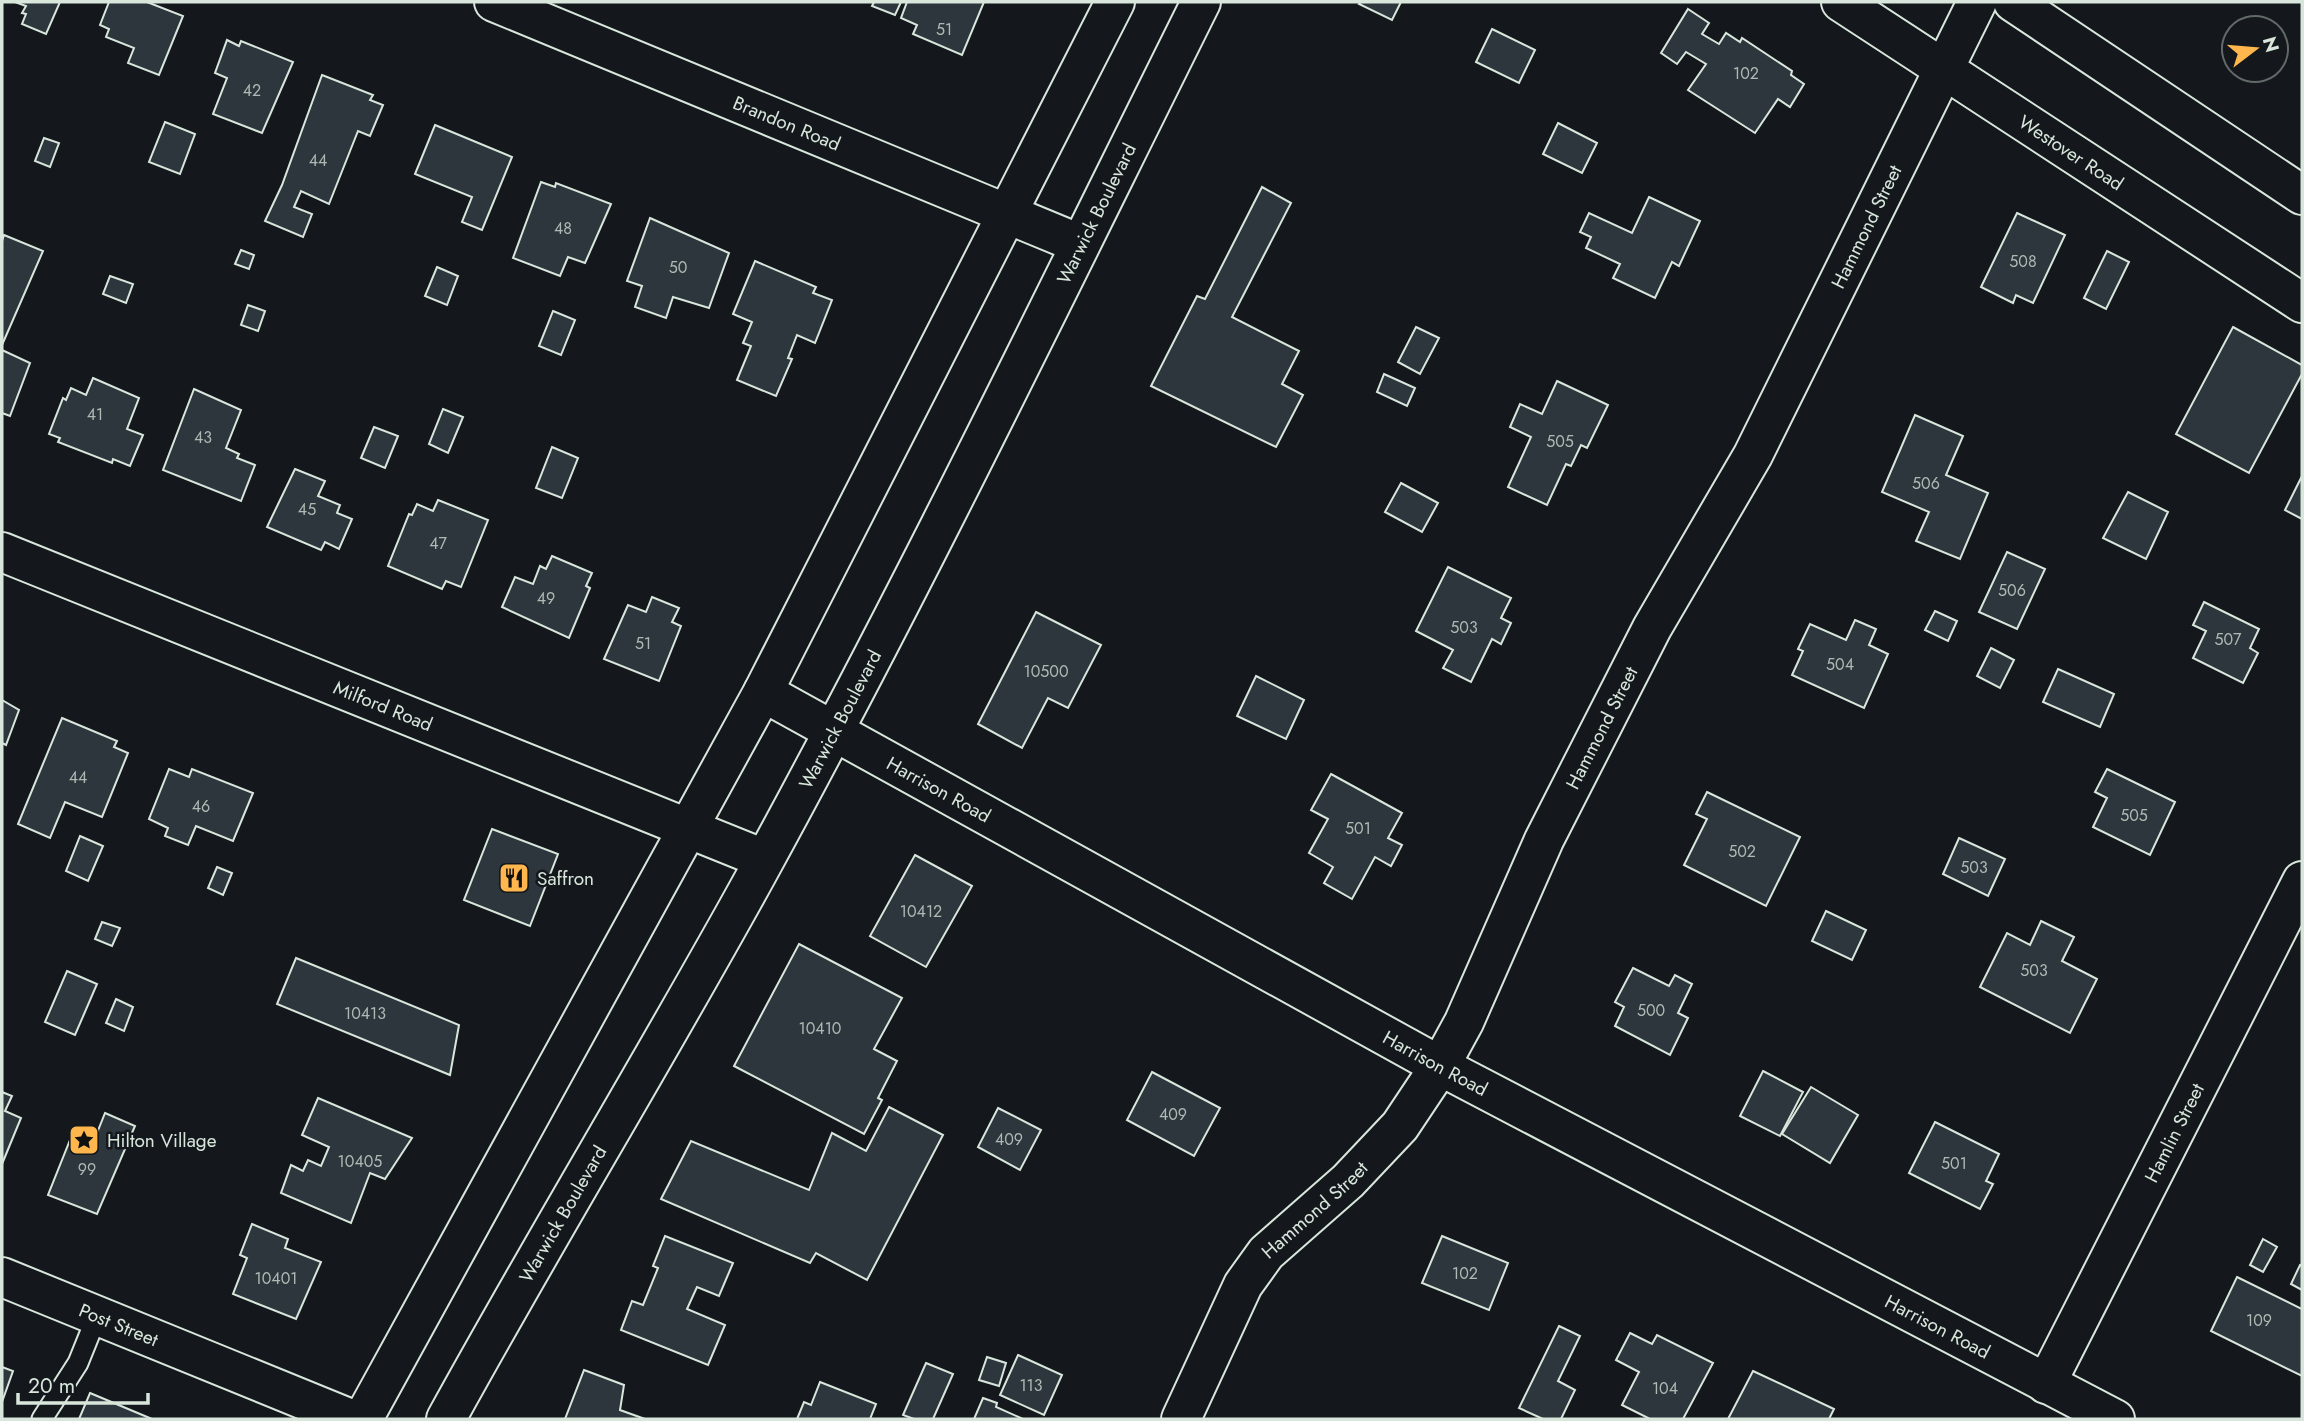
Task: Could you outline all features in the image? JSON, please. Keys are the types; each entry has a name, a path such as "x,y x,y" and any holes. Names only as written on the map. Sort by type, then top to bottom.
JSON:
{"street":[{"name":"Brandon Road","path":"494,2 1080,244"},
{"path":"363,1419 690,830 1115,2"},
{"name":"Warwick Boulevard","path":"446,1419 508,1307 629,1102 832,733 1201,2"},
{"name":"Westover Road","path":"1841,2 2302,303"},
{"name":"Hammond Street","path":"1181,1419 1243,1285 1266,1253 1348,1181 1400,1126 1440,1066 1464,1023 1544,840 1652,628 1752,455 1941,69 1977,2"},
{"path":"2013,2 2302,195"},
{"name":"Milford Road","path":"2,552 764,859"},
{"name":"Harrison Road","path":"763,692 832,733 1440,1066 2115,1419"},
{"name":"Hamlin Street","path":"2046,1384 2302,881"},
{"name":"Post Street","path":"2,1277 351,1419"}],"lane":[{"path":"43,1419 78,1363 97,1316"}],"building":[{"path":"15,2 60,2 46,34 22,24 26,14 22,13 26,6"},
{"path":"109,2 147,2 183,16 159,75 128,63 134,48 106,37 109,29 100,25"},
{"path":"874,2 901,2 895,15 872,6"},
{"path":"907,2 984,2 962,55 913,34 917,25 901,18"},
{"path":"1401,2 1392,20 1359,4"},
{"path":"1688,9 1709,23 1702,34 1719,44 1726,33 1740,42 1742,38 1792,71 1791,75 1804,84 1790,107 1778,99 1755,133 1688,90 1706,64 1686,52 1677,64 1661,53"},
{"path":"1492,29 1535,50 1519,83 1476,62"},
{"path":"227,40 239,46 241,41 293,62 262,133 213,114 227,78 215,73"},
{"path":"322,75 373,95 370,100 383,105 370,136 358,131 329,204 301,191 294,207 312,214 303,237 265,221 282,185"},
{"path":"165,122 195,134 180,174 149,162"},
{"path":"1558,123 1597,143 1582,173 1543,154"},
{"path":"435,125 512,157 482,230 462,222 472,197 415,174"},
{"path":"44,138 59,143 50,167 35,161"},
{"path":"541,182 555,187 556,183 611,204 585,263 568,257 560,276 513,258"},
{"path":"1262,187 1291,203 1232,317 1299,351 1282,384 1303,395 1276,447 1151,386 1197,296 1205,299"},
{"path":"1649,197 1700,221 1679,266 1672,262 1655,298 1613,278 1620,264 1586,248 1591,237 1580,232 1589,213 1632,233"},
{"path":"2017,213 2065,235 2033,303 2016,295 2013,303 1981,287"},
{"path":"650,218 729,253 709,308 673,297 666,318 635,307 642,286 627,281"},
{"path":"4,235 43,251 2,345 2,241"},
{"path":"241,250 254,255 249,269 235,264"},
{"path":"2107,251 2129,262 2106,309 2084,298"},
{"path":"755,261 816,287 813,293 832,300 815,343 797,335 788,358 792,359 776,396 737,380 751,346 743,343 752,322 733,314"},
{"path":"437,267 458,276 447,305 425,296"},
{"path":"110,276 133,284 126,303 103,294"},
{"path":"248,305 265,311 258,331 241,325"},
{"path":"553,311 575,320 561,355 539,346"},
{"path":"1416,327 1439,338 1420,374 1398,362"},
{"path":"2233,327 2302,365 2302,374 2249,473 2176,434"},
{"path":"2,350 30,363 10,416 2,413"},
{"path":"1384,374 1415,388 1407,406 1377,392"},
{"path":"93,378 139,398 127,429 143,435 130,466 113,459 112,463 58,442 60,438 49,434 63,398 66,400 71,388 86,395"},
{"path":"1557,381 1608,405 1587,448 1581,445 1571,466 1566,464 1547,505 1508,487 1531,437 1510,427 1520,404 1542,414"},
{"path":"194,389 241,410 226,448 239,454 237,458 255,465 241,501 163,470"},
{"path":"443,409 463,417 448,453 429,444"},
{"path":"1915,415 1963,436 1946,475 1988,493 1960,559 1916,541 1929,512 1882,492"},
{"path":"374,427 398,436 385,468 361,458"},
{"path":"552,447 578,458 562,498 536,488"},
{"path":"295,469 325,481 318,496 340,505 337,513 352,519 339,549 325,542 321,550 267,527"},
{"path":"2302,476 2302,519 2285,510"},
{"path":"1401,483 1438,503 1422,532 1385,512"},
{"path":"2128,492 2168,512 2146,559 2103,538"},
{"path":"438,500 488,520 461,587 446,581 442,589 388,566 409,514 412,515 417,504 433,511"},
{"path":"2007,552 2045,569 2017,629 1979,612"},
{"path":"552,556 592,573 586,586 590,588 569,638 502,607 515,577 533,584 540,566 546,569"},
{"path":"1448,567 1511,598 1501,618 1511,623 1501,644 1492,639 1471,682 1443,668 1453,650 1416,631"},
{"path":"652,597 679,608 672,622 681,626 659,681 604,659 628,605 646,612"},
{"path":"2204,602 2259,629 2250,648 2258,653 2243,683 2193,658 2206,631 2193,625"},
{"path":"1935,611 1957,621 1948,641 1925,630"},
{"path":"1036,612 1101,645 1068,708 1048,698 1022,748 978,724"},
{"path":"1855,620 1876,629 1869,645 1888,654 1864,708 1792,675 1803,651 1798,649 1810,624 1846,640"},
{"path":"1991,648 2014,660 2000,688 1977,676"},
{"path":"2058,669 2114,694 2100,727 2043,702"},
{"path":"1256,676 1304,700 1286,739 1237,716"},
{"path":"2,700 19,710 6,745 2,743"},
{"path":"62,718 117,741 114,747 128,753 102,817 65,802 50,838 18,824"},
{"path":"169,769 189,777 192,769 253,793 233,841 196,826 188,845 165,836 168,828 149,819"},
{"path":"2107,769 2175,802 2150,855 2093,827 2107,798 2095,792"},
{"path":"1331,774 1402,813 1388,838 1402,845 1391,866 1375,857 1352,899 1324,883 1333,867 1309,853 1328,819 1311,810"},
{"path":"1707,792 1800,837 1766,906 1684,865 1707,819 1696,814"},
{"path":"492,829 558,854 530,926 464,900"},
{"path":"80,836 103,846 88,881 66,871"},
{"path":"1959,838 2005,859 1988,896 1943,874"},
{"path":"915,855 972,886 926,967 870,936"},
{"path":"217,867 232,873 223,895 208,888"},
{"path":"1826,911 1866,930 1852,960 1812,941"},
{"path":"2041,921 2074,937 2062,961 2097,979 2070,1033 1980,987 2007,933 2030,945"},
{"path":"102,922 120,928 112,946 95,939"},
{"path":"799,944 902,998 874,1049 897,1061 878,1098 882,1100 864,1134 734,1066"},
{"path":"296,958 459,1025 450,1075 277,1004"},
{"path":"1633,968 1669,986 1675,975 1692,984 1678,1013 1688,1018 1670,1055 1615,1026 1624,1007 1615,1002"},
{"path":"67,971 97,984 75,1035 45,1022"},
{"path":"116,999 133,1007 124,1031 106,1023"},
{"path":"1763,1071 1803,1092 1780,1136 1740,1116"},
{"path":"1152,1072 1220,1108 1194,1156 1127,1120"},
{"path":"1811,1087 1858,1115 1830,1163 1782,1134"},
{"path":"2,1092 12,1096 5,1111 21,1118 2,1164"},
{"path":"318,1098 412,1138 385,1179 370,1173 351,1223 281,1193 291,1165 303,1171 308,1160 321,1166 329,1147 302,1135"},
{"path":"889,1107 943,1135 867,1280 816,1253 810,1263 661,1199 691,1141 809,1190 832,1133 866,1151"},
{"path":"998,1108 1041,1130 1020,1170 978,1147"},
{"path":"105,1113 135,1126 97,1214 48,1195 72,1135 93,1143"},
{"path":"1935,1122 1999,1154 1986,1181 1993,1184 1980,1209 1909,1173"},
{"path":"252,1224 288,1239 285,1248 321,1262 296,1319 233,1294 247,1258 240,1255"},
{"path":"665,1236 733,1263 719,1296 697,1287 687,1309 725,1325 708,1365 621,1330 632,1301 643,1305 658,1268 653,1266"},
{"path":"1442,1236 1508,1263 1489,1310 1422,1283"},
{"path":"2263,1239 2277,1247 2263,1272 2250,1265"},
{"path":"2300,1265 2302,1266 2302,1290 2291,1284"},
{"path":"2237,1277 2302,1309 2302,1376 2211,1331"},
{"path":"1559,1326 1580,1336 1558,1381 1575,1390 1561,1419 1543,1419 1519,1408"},
{"path":"1630,1333 1652,1344 1657,1335 1713,1363 1683,1419 1650,1419 1622,1405 1639,1372 1616,1360"},
{"path":"1018,1355 1062,1375 1044,1415 1000,1395"},
{"path":"987,1357 1006,1363 999,1386 979,1380"},
{"path":"926,1363 953,1374 933,1419 914,1419 903,1415"},
{"path":"2,1367 13,1371 2,1402"},
{"path":"584,1370 624,1385 620,1410 645,1419 565,1419"},
{"path":"1753,1371 1834,1409 1829,1419 1728,1419"},
{"path":"820,1382 876,1404 870,1419 797,1419 804,1402 811,1405"},
{"path":"90,1393 152,1419 79,1419"},
{"path":"983,1398 997,1403 996,1407 1023,1419 974,1419"}],"place":[{"name":"Saffron","path":"514,878"},
{"name":"Hilton Village","path":"84,1140"}]}
